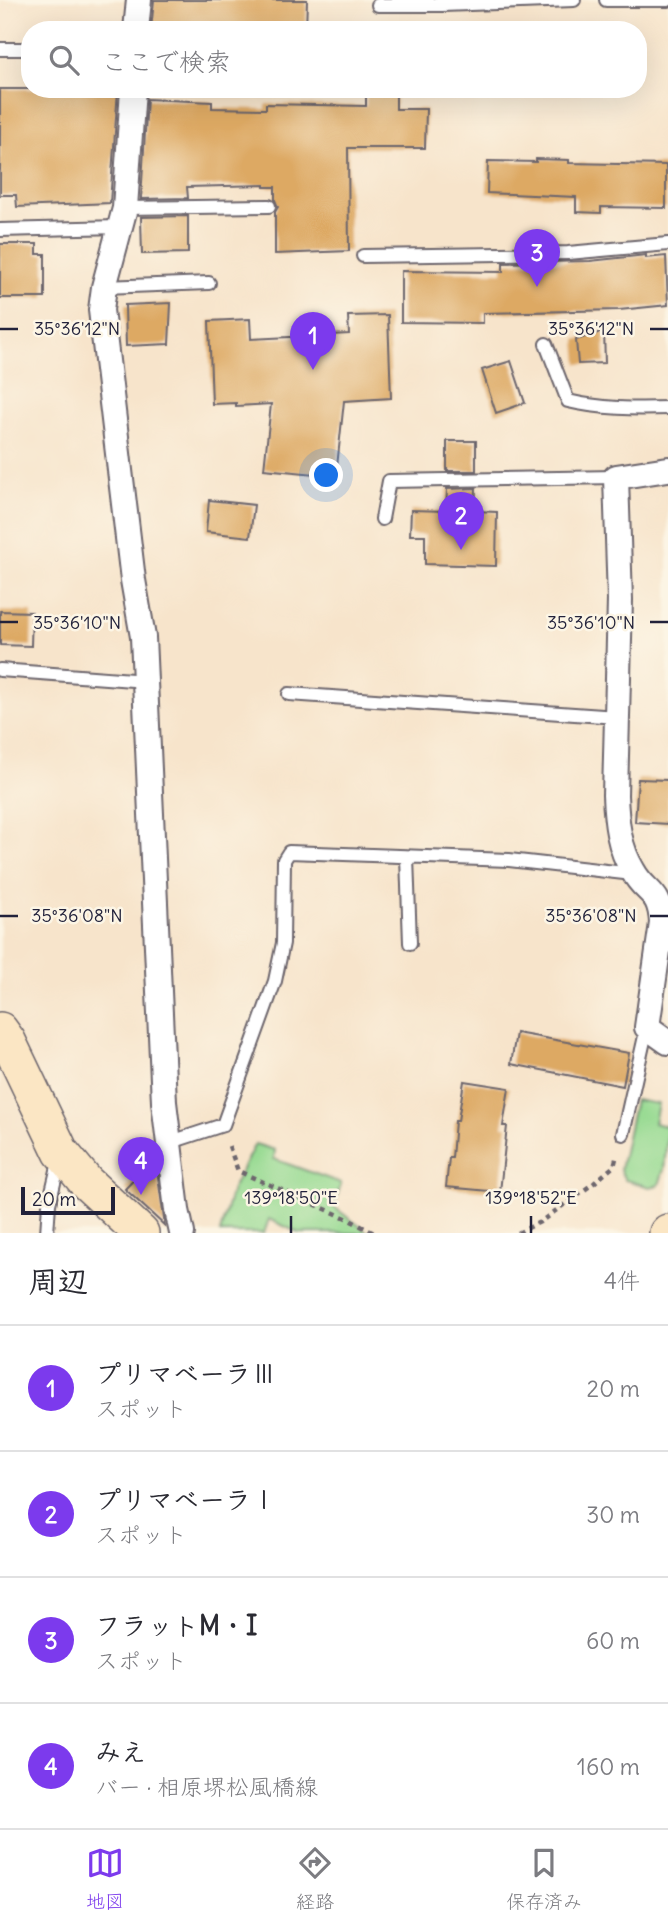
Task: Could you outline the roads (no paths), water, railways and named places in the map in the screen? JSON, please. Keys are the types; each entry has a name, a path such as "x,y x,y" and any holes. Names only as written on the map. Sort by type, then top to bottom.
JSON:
{"street":[{"path":"137,21 139,0"},
{"path":"132,98 122,218 104,286 101,310 133,580 143,637 168,1143 183,1233"},
{"path":"668,469 617,477 620,600 617,825 621,844 634,874 661,892 662,923 647,1027 668,1042"},
{"path":"0,1030 8,1041 61,1152 86,1182 141,1233"}],"lane":[{"path":"378,5 574,0"},
{"path":"606,0 668,0"},
{"path":"0,49 21,49"},
{"path":"0,230 269,206"},
{"path":"363,256 568,253 668,244"},
{"path":"104,286 209,283"},
{"path":"546,344 568,401 612,407 668,408"},
{"path":"382,519 389,481 617,477"},
{"path":"0,670 146,681"},
{"path":"289,694 617,717"},
{"path":"168,1143 223,1125 275,981 283,943 286,856 293,851 509,860 634,874"},
{"path":"407,857 410,943"},
{"path":"622,1134 647,1027"},
{"path":"47,1233 49,1204 61,1152"}],"place":[{"name":"フラットM・I","path":"537,287"},
{"name":"プリマベーラⅢ","path":"313,370"},
{"name":"プリマベーラⅠ","path":"461,550"},
{"name":"みえ","path":"141,1195"}]}
